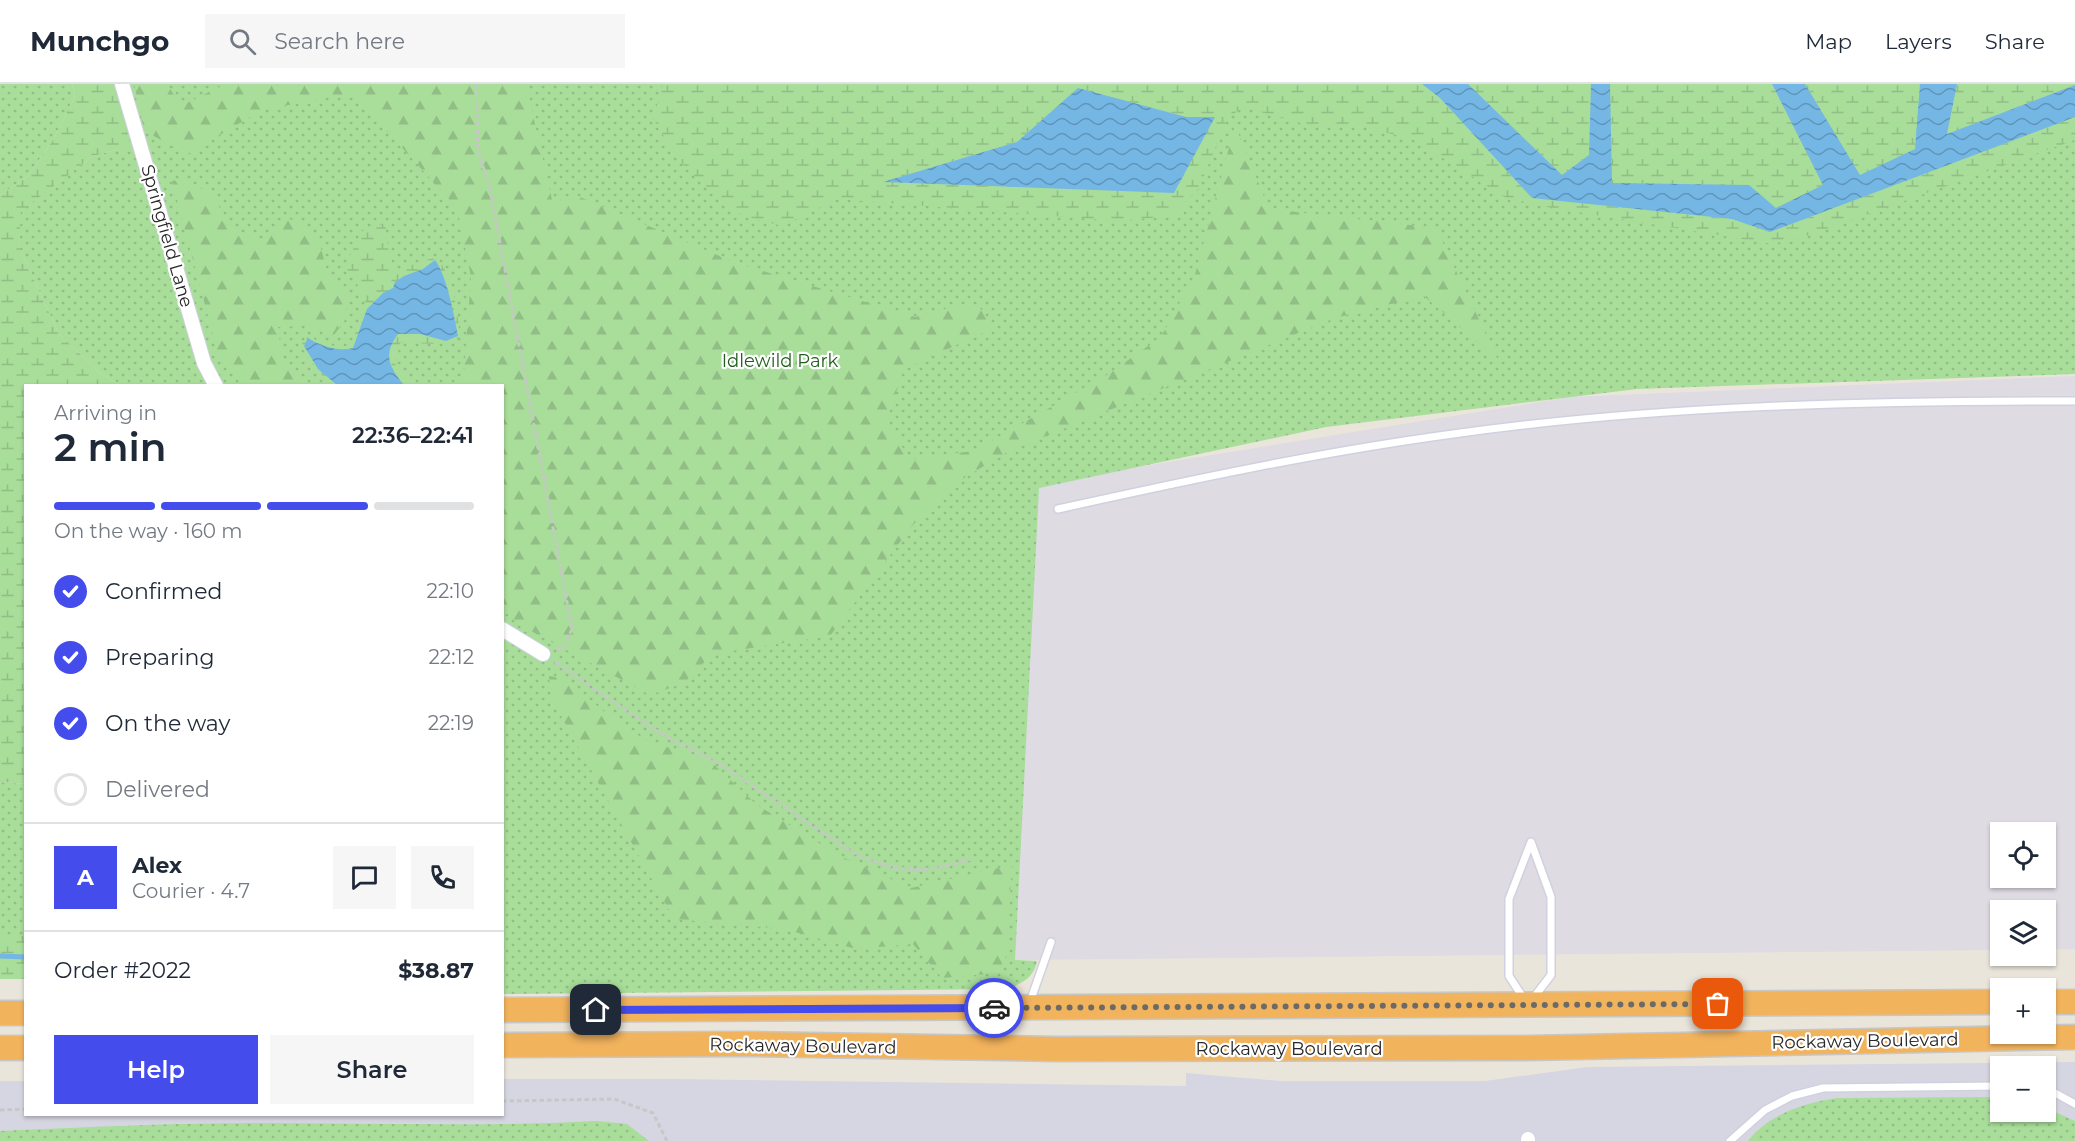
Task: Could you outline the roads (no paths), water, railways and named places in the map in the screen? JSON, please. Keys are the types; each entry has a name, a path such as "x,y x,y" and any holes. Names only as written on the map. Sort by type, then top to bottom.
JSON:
{"highway":[{"name":"Rockaway Boulevard","path":"504,1010 1990,1002"},
{"path":"2056,1002 2075,1002"},
{"path":"0,1013 24,1013"},
{"name":"Rockaway Boulevard","path":"504,1045 750,1044 1057,1049 1517,1048 2075,1037"},
{"path":"0,1048 24,1047"}],"street":[{"name":"Springfield Lane","path":"122,84 204,363 215,384"},
{"path":"504,630 543,654"}],"lane":[{"path":"1058,509 1249,468 1351,449 1528,425 1744,408 1950,401 2075,401"},
{"path":"1532,842 1551,897 1551,975 1528,1005 1509,976 1509,899 1532,842"},
{"path":"1028,1008 1052,942"},
{"path":"1731,1141 1765,1110 1792,1095 1823,1088 1990,1086"},
{"path":"2056,1094 2075,1104"}],"water":[{"path":"1422,84 1468,84 1562,175 1589,155 1591,84 1610,84 1612,183 1749,185 1776,208 1823,185 1772,84 1805,84 1860,175 1915,149 1920,84 1957,84 1947,134 2075,85 2075,117 1770,232 1732,219 1532,198 1440,98"},
{"path":"1078,88 1186,117 1215,117 1174,193 883,182 1017,142"},
{"path":"435,260 439,267 452,307 458,336 446,341 420,334 398,334 390,348 389,355 392,367 403,384 336,384 318,369 304,346 308,338 330,348 353,348 367,309 383,293 393,288 395,282 423,269"}],"waterway":[{"path":"0,956 24,957"}],"park label":[{"name":"Idlewild Park","path":"780,361"}]}
